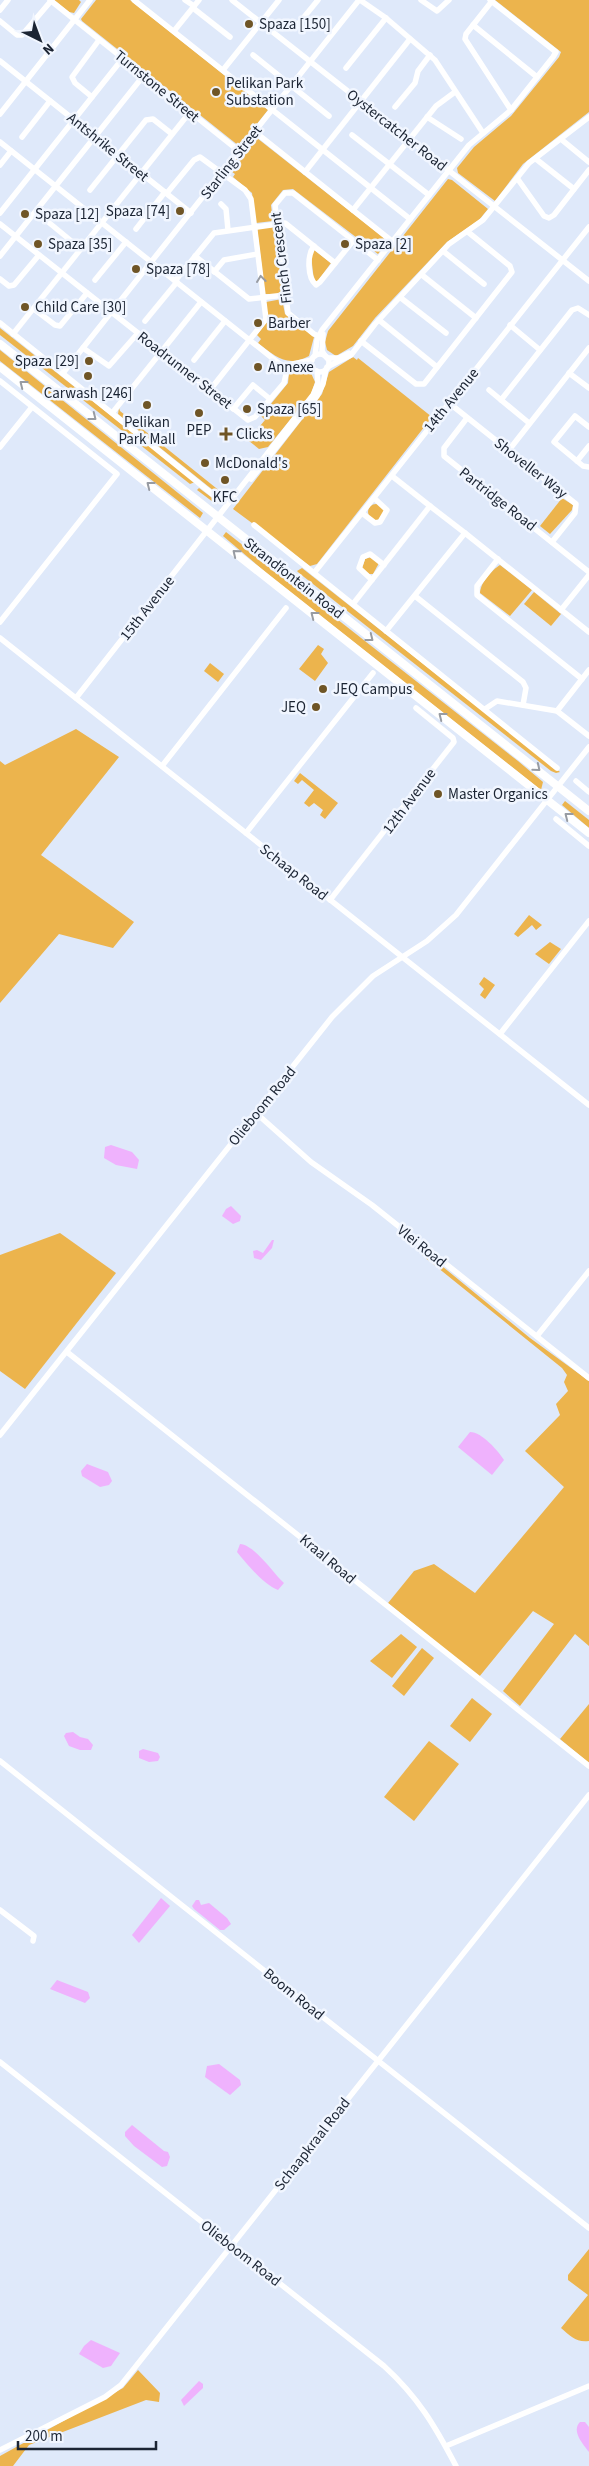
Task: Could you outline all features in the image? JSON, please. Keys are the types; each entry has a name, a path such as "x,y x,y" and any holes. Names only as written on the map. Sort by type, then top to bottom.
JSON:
{"main road":[{"name":"Strandfontein Road","path":"0,344 589,811"},
{"name":"Strandfontein Road","path":"0,367 589,833"}],"street":[{"path":"0,10 8,0"},
{"path":"0,21 17,35 22,35 50,0"},
{"name":"Turnstone Street","path":"50,0 240,151"},
{"path":"0,114 90,0"},
{"path":"134,0 410,219"},
{"path":"185,0 230,36"},
{"path":"174,31 199,0"},
{"name":"Oystercatcher Road","path":"232,0 589,281"},
{"path":"223,70 279,0"},
{"path":"295,28 318,0"},
{"path":"359,0 386,18 430,55 483,133"},
{"name":"Starling Street","path":"63,373 359,0"},
{"path":"421,0 437,11 449,0"},
{"path":"236,493 313,395 318,382 313,358 320,336 326,325 469,145 511,110 556,52 491,1 465,39 511,110"},
{"path":"346,68 386,18"},
{"path":"473,25 537,77"},
{"path":"304,172 410,39"},
{"path":"92,97 75,83 72,77 99,40"},
{"path":"253,55 329,116"},
{"path":"395,107 415,83 418,71 430,55"},
{"path":"0,213 123,58"},
{"name":"Antshrike Street","path":"0,61 191,212"},
{"path":"0,256 144,75"},
{"path":"353,210 436,106 455,92"},
{"path":"22,137 50,101"},
{"path":"13,334 190,112"},
{"path":"427,117 462,139"},
{"path":"0,142 279,363 315,370 327,368 345,360 443,251 452,242 483,220 536,158 588,118"},
{"path":"90,190 148,119 155,120 172,134"},
{"path":"255,132 393,242"},
{"path":"352,135 429,195"},
{"path":"561,139 589,162"},
{"path":"0,165 11,151"},
{"path":"136,229 198,157 250,194 266,319 210,390"},
{"path":"536,158 574,189"},
{"path":"517,178 547,218 554,214 589,170"},
{"name":"Finch Crescent","path":"320,336 290,315 285,296 275,205 285,193 290,192 378,260"},
{"path":"221,204 226,209 228,230"},
{"path":"47,221 81,249"},
{"name":"Roadrunner Street","path":"0,224 233,409 251,420 285,381 288,366"},
{"path":"145,321 214,233 254,226 286,224 335,263"},
{"name":"14th Avenue","path":"314,573 589,227"},
{"path":"361,341 418,385 424,384 512,270 468,232"},
{"path":"314,246 308,256 314,284 320,282 353,241"},
{"path":"95,280 126,242"},
{"path":"443,251 484,284"},
{"path":"214,272 224,260 257,254"},
{"path":"0,279 9,286 14,286 39,255"},
{"path":"195,256 249,299 285,296"},
{"path":"422,275 476,318"},
{"path":"34,308 54,325 60,326 88,293"},
{"path":"401,298 446,333"},
{"path":"113,412 201,302"},
{"path":"501,400 574,309 580,309 589,315"},
{"path":"379,320 437,367"},
{"path":"194,360 226,321"},
{"path":"0,323 113,412 216,497"},
{"path":"510,325 540,350"},
{"path":"83,348 109,366 138,333"},
{"path":"236,493 256,473 317,396 323,384 327,368 320,336"},
{"path":"288,366 313,358 339,358 355,348"},
{"path":"509,450 589,348"},
{"path":"569,373 589,388"},
{"path":"0,381 117,474 0,622"},
{"path":"233,409 253,385 270,399"},
{"path":"489,390 529,423"},
{"name":"Shoveller Way","path":"449,403 576,504 575,513 552,542"},
{"path":"0,447 32,407"},
{"path":"589,426 575,416 554,442 577,461 589,467"},
{"name":"Partridge Road","path":"467,418 444,448 444,456 589,573"},
{"path":"577,461 589,446"},
{"path":"392,476 589,632"},
{"name":"15th Avenue","path":"76,698 236,493"},
{"path":"362,513 376,523 380,522 387,510 374,498"},
{"path":"353,604 430,506"},
{"name":"Strandfontein Road","path":"254,526 557,768"},
{"path":"386,631 464,533"},
{"path":"372,580 359,568 363,557 370,554 384,565"},
{"path":"498,559 477,586 477,594 582,679"},
{"path":"561,610 589,573"},
{"path":"415,596 523,682 526,688 523,705"},
{"path":"162,766 286,608"},
{"name":"Schaap Road","path":"0,638 587,1103"},
{"path":"557,711 589,670"},
{"path":"246,833 373,673"},
{"path":"485,709 497,701 557,711 589,736"},
{"name":"12th Avenue","path":"330,900 454,742 453,738 416,708"},
{"name":"Olieboom Road","path":"0,1436 351,995 374,976 433,936 460,910 589,747"},
{"path":"576,781 589,792"},
{"path":"556,819 589,846"},
{"path":"500,1034 589,921"},
{"path":"587,1103 589,1096"},
{"name":"Vlei Road","path":"256,1113 312,1162 372,1205 589,1378"},
{"path":"537,1336 589,1271"},
{"name":"Kraal Road","path":"67,1352 589,1766"},
{"name":"Boom Road","path":"0,1761 589,2228"},
{"name":"Schaapkraal Road","path":"0,2450 105,2397 121,2385 589,1795"},
{"path":"0,1910 34,1936 33,1941"},
{"name":"Olieboom Road","path":"0,2062 384,2366 403,2384 429,2416 456,2466"},
{"path":"446,2446 589,2386"}],"shaded area":[{"path":"54,0 79,0 81,2 74,13 69,12"},
{"path":"96,0 130,0 268,110 239,146 82,21 81,19"},
{"path":"495,0 589,0 589,112 523,164 495,201 458,173 457,168 474,147 511,116 559,57 561,52"},
{"path":"257,138 384,238 385,245 378,254 293,189 283,190 271,205 273,221 256,223 252,193 233,177 235,174 228,169 253,139"},
{"path":"448,179 452,180 488,209 479,220 447,242 375,318 353,346 336,356 327,350 325,342 328,331"},
{"path":"274,227 283,294 265,294 257,228"},
{"path":"314,250 331,263 317,282 314,281 311,255"},
{"path":"282,299 285,314 314,337 309,356 294,361 288,361 276,356 258,343 261,339 257,335 267,322 266,302"},
{"path":"0,328 195,482 190,484 0,335"},
{"path":"0,350 203,513 200,518 0,361"},
{"path":"353,357 357,360 358,358 432,417 317,564 310,566 233,509 322,394 329,372"},
{"path":"307,371 311,373 315,382 311,394 268,447 259,449 249,441 248,426 255,432 265,420 261,416 288,383 289,372"},
{"path":"119,408 120,411 221,492 225,495 231,494 220,504 213,502 197,490 199,488 215,500 219,495 118,414"},
{"path":"562,498 573,505 572,510 550,534 540,526"},
{"path":"376,504 384,512 376,520 368,512"},
{"path":"226,532 518,761 543,782 541,790 270,576 223,536"},
{"path":"371,557 379,563 373,574 369,574 362,569 365,559"},
{"path":"500,565 532,590 510,616 480,593 487,577"},
{"path":"302,568 560,772 551,771 297,571"},
{"path":"534,592 561,614 551,626 524,604"},
{"path":"318,645 324,649 321,654 328,663 315,681 299,669"},
{"path":"210,663 224,674 218,682 204,671"},
{"path":"76,729 119,757 41,855 134,922 113,948 59,934 0,1003 0,761 5,765"},
{"path":"300,773 338,803 325,819 320,815 323,810 314,803 309,807 304,803 314,790 302,780 298,784 294,781"},
{"path":"565,801 589,820 589,828 562,805"},
{"path":"529,915 542,925 536,930 532,925 518,937 514,934"},
{"path":"550,942 561,949 549,964 535,954"},
{"path":"484,977 495,985 485,999 480,995 484,989 479,984"},
{"path":"111,1145 132,1152 139,1160 137,1169 116,1165 104,1158 105,1147"},
{"path":"231,1206 241,1216 240,1221 233,1224 222,1216 226,1209"},
{"path":"60,1233 116,1273 25,1389 0,1371 0,1255"},
{"path":"272,1240 274,1240 272,1248 261,1260 254,1258 253,1251 257,1250 263,1253"},
{"path":"426,1253 530,1338 589,1381 589,1646 575,1634 520,1706 503,1691 554,1624 533,1611 479,1677 388,1603 414,1571 434,1564 475,1593 564,1487 525,1451 560,1415 556,1404 568,1391 564,1382 567,1375 562,1368 422,1255"},
{"path":"470,1432 484,1438 504,1460 492,1475 458,1447"},
{"path":"87,1464 108,1472 112,1481 109,1485 100,1487 82,1476 81,1471"},
{"path":"240,1544 258,1554 284,1583 278,1590 273,1588 250,1568 237,1552"},
{"path":"401,1634 417,1647 392,1678 370,1661"},
{"path":"422,1648 434,1658 404,1696 392,1686"},
{"path":"472,1698 492,1714 470,1742 450,1726"},
{"path":"589,1704 589,1763 560,1739"},
{"path":"73,1732 80,1737 88,1739 93,1745 91,1750 80,1750 69,1746 64,1736 66,1733"},
{"path":"429,1741 459,1764 414,1821 384,1797"},
{"path":"143,1749 158,1753 160,1757 158,1761 149,1762 139,1758 139,1751"},
{"path":"161,1898 170,1906 139,1943 132,1935"},
{"path":"196,1900 199,1900 201,1905 209,1903 227,1918 231,1924 224,1930 220,1930 194,1909 192,1906"},
{"path":"57,1980 88,1992 90,1998 85,2003 50,1989"},
{"path":"219,2064 240,2080 241,2085 230,2095 205,2077 207,2066"},
{"path":"132,2125 164,2151 168,2152 170,2157 167,2166 162,2167 134,2146 125,2136 125,2132"},
{"path":"589,2249 589,2341 581,2341 567,2334 561,2328 588,2295 568,2280 568,2275"},
{"path":"91,2340 120,2353 111,2366 103,2368 79,2354"},
{"path":"138,2370 160,2393 159,2402 146,2400 29,2445 13,2466 0,2466 0,2456 123,2388"},
{"path":"199,2381 203,2384 203,2388 184,2406 181,2400"},
{"path":"580,2422 585,2422 589,2427 589,2452 577,2433"}],"place":[{"name":"Spaza [150]","path":"249,24"},
{"name":"Pelikan Park Substation","path":"216,92"},
{"name":"Spaza [74]","path":"180,211"},
{"name":"Spaza [12]","path":"25,214"},
{"name":"Spaza [35]","path":"38,244"},
{"name":"Spaza [2]","path":"345,244"},
{"name":"Spaza [78]","path":"136,269"},
{"name":"Child Care [30]","path":"25,307"},
{"name":"Barber","path":"258,323"},
{"name":"Spaza [29]","path":"89,361"},
{"name":"Annexe","path":"258,367"},
{"name":"Carwash [246]","path":"88,376"},
{"name":"Pelikan Park Mall","path":"147,405"},
{"name":"Spaza [65]","path":"247,409"},
{"name":"PEP","path":"199,413"},
{"name":"Clicks","path":"226,434"},
{"name":"McDonald's","path":"205,463"},
{"name":"KFC","path":"225,480"},
{"name":"JEQ Campus","path":"323,689"},
{"name":"JEQ","path":"316,707"},
{"name":"Master Organics","path":"438,794"}]}
